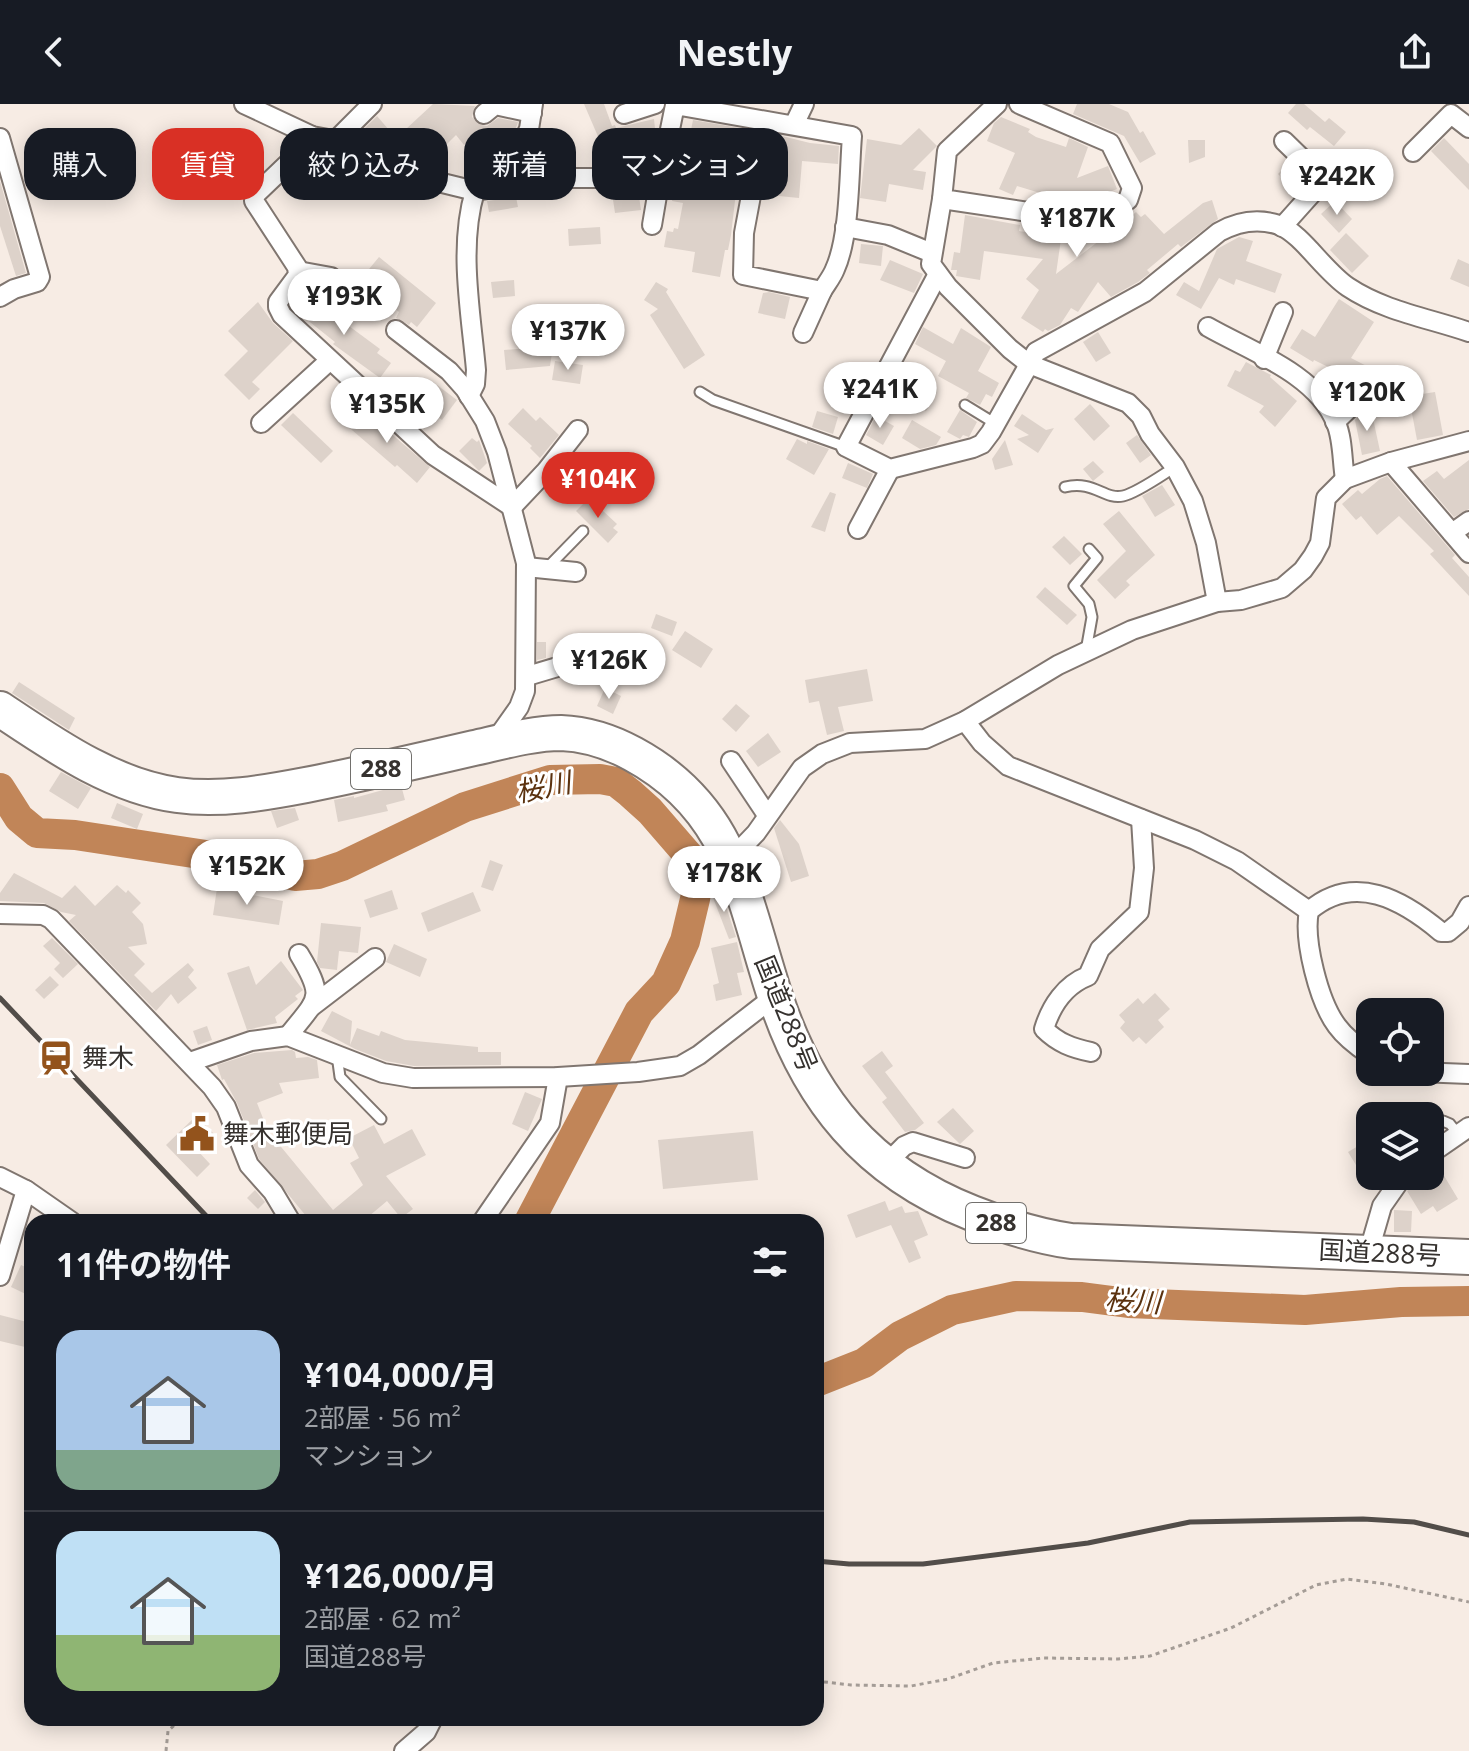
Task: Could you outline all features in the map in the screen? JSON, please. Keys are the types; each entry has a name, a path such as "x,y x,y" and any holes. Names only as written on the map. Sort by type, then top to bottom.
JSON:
{"highway":[{"name":"国道288号","path":"0,709 88,763 126,782 201,798 271,792 557,733 594,738 622,748 659,770 694,800 716,829 732,858 789,1034 814,1085 843,1125 885,1165 921,1190 1016,1230 1071,1241 1469,1257"}],"street":[{"path":"244,104 295,128"},
{"path":"348,128 372,104"},
{"path":"624,114 655,104"},
{"path":"794,125 804,104"},
{"path":"997,104 947,151 931,264 948,287 1029,364 1128,403 1141,416 1150,434 1175,467 1197,515 1206,543 1217,602"},
{"path":"942,199 1035,213 1076,233 1128,200 1132,188 1110,143 1019,104"},
{"path":"484,114 495,105 532,108 529,128"},
{"path":"668,128 672,105 852,136 845,227 836,268 803,333"},
{"path":"1413,152 1451,114 1469,128"},
{"path":"765,121 744,233 743,275 822,291"},
{"path":"0,138 40,277 37,282 0,297"},
{"path":"1282,227 1324,180 1284,141"},
{"path":"280,171 255,195 254,201 298,271 278,302 282,315 433,455 512,507"},
{"path":"469,396 475,384 476,370 468,246 472,200"},
{"path":"652,225 656,200"},
{"path":"938,274 846,447 890,469 982,444 1036,352 1145,292 1232,225 1264,222 1282,227 1293,233 1326,271 1374,302 1469,332"},
{"path":"845,227 888,235 932,253"},
{"path":"298,271 331,277"},
{"path":"1264,359 1283,312"},
{"path":"1208,327 1295,377 1328,406 1335,422 1345,479"},
{"path":"396,330 449,371 469,396 489,431 512,507 526,567 527,676 519,707 494,744"},
{"path":"261,423 329,361"},
{"path":"1335,422 1358,400"},
{"path":"512,507 578,430"},
{"path":"732,858 743,848 802,768 822,754 850,743 925,739 965,721 1058,665 1132,630 1217,602 1270,593 1294,579 1308,563 1320,543 1326,498 1345,479 1391,462 1469,441"},
{"path":"1391,462 1469,553"},
{"path":"858,529 890,469"},
{"path":"1452,533 1469,521"},
{"path":"526,567 576,572"},
{"path":"527,676 631,645"},
{"path":"965,721 982,743 1008,766 1195,840 1237,861 1309,911"},
{"path":"731,761 767,815"},
{"path":"1091,1052 1067,1046 1044,1029 1054,1003 1075,981 1088,976 1100,949 1139,912 1144,868 1141,819"},
{"path":"1309,911 1335,896 1374,893 1401,902 1441,932 1448,932 1460,922 1469,906"},
{"path":"1309,911 1308,946 1324,997 1336,1025 1356,1043"},
{"path":"0,914 43,915 51,919 190,1062 226,1107 249,1165 273,1192 286,1214"},
{"path":"299,954 316,984 317,993 311,1007"},
{"path":"288,1036 311,1007 375,958"},
{"path":"190,1062 251,1041 288,1036 383,1073 413,1078 560,1077 638,1072 680,1066 699,1055 775,996"},
{"path":"1444,1073 1469,1074"},
{"path":"487,1214 550,1123 560,1077"},
{"path":"1444,1144 1464,1130"},
{"path":"885,1165 904,1146 913,1142 965,1158"},
{"path":"0,1177 26,1190 60,1214"},
{"path":"0,1276 26,1190"},
{"path":"1369,1251 1382,1206 1393,1190"},
{"path":"404,1751 429,1726"}],"lane":[{"path":"700,392 713,400 846,447"},
{"path":"965,405 996,424"},
{"path":"1065,487 1079,484 1108,495 1123,496 1175,467"},
{"path":"546,569 583,531"},
{"path":"1086,651 1092,617 1089,604 1074,586 1097,558 1089,549"},
{"path":"337,1054 340,1077 381,1119"},
{"path":"1444,1121 1464,1130"}],"path":[{"path":"824,1682 911,1686 948,1679 993,1663 1044,1658 1150,1656 1231,1628 1316,1585 1347,1579 1469,1602"},
{"path":"166,1751 168,1731 173,1726"}],"building":[{"path":"433,104 475,106 472,117 481,125 487,126 498,118 518,122 515,128 464,128 464,145 456,135 448,143 448,128 407,128"},
{"path":"584,104 604,104 612,126 616,128 594,128"},
{"path":"1077,104 1109,104 1128,112 1156,154 1140,163 1124,136 1073,114"},
{"path":"1296,104 1304,104 1325,122 1329,118 1346,132 1334,146 1310,127 1307,130 1288,113"},
{"path":"377,116 387,128 365,128"},
{"path":"1001,117 1030,129 1028,132 1036,137 1066,147 1069,138 1088,147 1077,178 1108,166 1117,189 1102,195 1085,213 1073,203 1017,186 1013,195 999,189 1015,153 987,141 994,123"},
{"path":"654,119 655,128 616,128"},
{"path":"693,120 739,128 691,128"},
{"path":"919,128 937,146 913,170 926,172 923,190 889,184 886,202 860,198 867,139 901,145"},
{"path":"788,138 839,146 838,164 802,161 799,198 788,197"},
{"path":"1444,138 1469,164 1469,190 1431,151"},
{"path":"1188,140 1205,140 1205,157 1189,163"},
{"path":"1289,163 1307,181 1297,193 1278,174"},
{"path":"0,181 26,273 16,276 0,226"},
{"path":"517,200 518,207 489,212 487,201"},
{"path":"613,200 640,200 641,210 615,213"},
{"path":"735,200 731,235 720,277 692,272 695,252 664,247 667,231 678,229 683,203 672,201"},
{"path":"1212,200 1218,219 1181,247 1178,244 1147,270 1150,273 1138,282 1111,297 1098,282 1078,312 1071,308 1060,325 1048,331 1045,329 1043,332 1021,318 1039,290 1026,279 1043,259 984,251 980,280 956,276 957,270 951,270 954,252 960,253 965,215 1020,225 1019,231 1055,237 1054,242 1061,239 1056,274 1108,234 1110,236 1136,212 1141,217 1145,214 1164,234 1203,203"},
{"path":"1335,201 1352,219 1339,233 1321,214"},
{"path":"600,227 601,244 569,246 568,229"},
{"path":"1346,233 1369,256 1352,273 1330,250"},
{"path":"1239,237 1253,241 1246,261 1282,274 1275,293 1236,279 1234,285 1219,278 1201,309 1176,295 1184,282 1199,291 1217,249"},
{"path":"861,244 883,246 881,266 859,263"},
{"path":"379,257 436,303 417,327 396,318 399,312 360,280"},
{"path":"1458,259 1469,264 1469,287 1450,279"},
{"path":"890,260 923,274 914,293 880,280"},
{"path":"514,280 515,296 493,298 491,282"},
{"path":"656,282 668,289 666,292 705,355 684,369 650,315 658,309 644,300"},
{"path":"763,293 790,297 785,319 758,313"},
{"path":"307,295 380,349 377,353 391,363 380,378 333,344 335,342 296,311"},
{"path":"1339,299 1374,322 1351,358 1388,377 1379,392 1290,348 1302,329 1315,337"},
{"path":"258,302 273,323 293,341 252,382 260,389 249,400 224,375 248,351 228,331"},
{"path":"923,327 953,344 961,328 991,347 978,371 999,383 992,397 986,394 980,405 966,398 969,393 938,376 946,361 915,344"},
{"path":"1098,332 1111,353 1096,362 1083,342"},
{"path":"529,348 552,353 550,366 506,370 504,350"},
{"path":"555,361 583,365 580,384 552,380"},
{"path":"1246,362 1271,375 1297,401 1275,427 1259,412 1264,406 1227,386 1235,370 1240,372"},
{"path":"901,372 937,392 926,411 890,391"},
{"path":"423,382 430,386 433,382 457,400 442,420 418,402 422,397 416,393"},
{"path":"1435,392 1443,435 1417,440 1411,408 1418,407 1416,395"},
{"path":"1090,404 1110,426 1094,441 1074,419"},
{"path":"360,407 430,467 417,483 345,424"},
{"path":"523,408 536,421 540,417 559,435 540,458 508,424"},
{"path":"1371,409 1380,451 1362,455 1355,420 1365,410"},
{"path":"960,410 977,422 969,437 963,435 960,439 947,432"},
{"path":"817,411 838,417 833,434 812,427"},
{"path":"293,413 333,451 321,463 281,425"},
{"path":"1022,414 1046,430 1054,428 1038,453 1017,439 1029,435 1014,426"},
{"path":"876,416 894,426 883,445 866,435"},
{"path":"912,420 941,437 936,445 920,449 902,438"},
{"path":"1137,435 1151,455 1140,463 1126,443"},
{"path":"472,438 477,442 479,440 487,463 479,471 459,451"},
{"path":"797,439 829,449 814,475 786,459"},
{"path":"1005,440 1013,465 995,470 992,459"},
{"path":"575,453 598,470 592,477 598,482 589,494 560,472"},
{"path":"1469,460 1469,509 1454,517 1423,481 1437,471 1444,479"},
{"path":"1093,461 1104,472 1093,481 1083,469"},
{"path":"848,463 873,474 867,488 842,478"},
{"path":"1387,476 1455,555 1452,558 1469,577 1469,596 1430,554 1434,551 1399,516 1377,535 1361,516 1356,520 1342,504 1358,490 1362,494"},
{"path":"1162,485 1175,505 1155,517 1142,496"},
{"path":"830,492 836,494 825,532 811,527"},
{"path":"589,498 617,524 613,528 618,532 608,543 576,511"},
{"path":"1119,511 1155,555 1126,581 1130,585 1115,599 1097,580 1126,551 1103,524"},
{"path":"1064,536 1082,554 1070,565 1052,547"},
{"path":"1045,587 1077,615 1067,625 1036,597"},
{"path":"656,614 677,622 672,636 651,628"},
{"path":"685,631 713,649 701,668 672,650"},
{"path":"537,642 546,642 546,658 537,660"},
{"path":"867,669 873,701 838,707 844,731 827,735 819,701 809,703 805,680"},
{"path":"19,682 75,718 69,730 12,693"},
{"path":"605,688 621,696 613,714 597,706"},
{"path":"736,704 750,716 736,732 722,719"},
{"path":"768,733 781,752 758,767 746,751"},
{"path":"61,772 91,788 78,809 49,791"},
{"path":"401,785 405,800 386,805 388,811 338,822 334,800 354,798"},
{"path":"117,803 143,814 137,829 111,818"},
{"path":"295,808 299,820 277,828 271,811"},
{"path":"780,820 799,844 809,876 791,882 774,828"},
{"path":"490,860 503,865 493,891 481,887"},
{"path":"14,873 62,898 75,885 95,906 117,885 126,893 128,890 141,903 132,912 143,924 147,944 128,947 145,964 134,975 152,993 188,963 194,970 188,977 197,988 178,1004 171,994 156,1011 69,921 76,915 61,912 44,903 0,901 0,893"},
{"path":"217,888 283,901 279,925 213,915"},
{"path":"392,890 398,909 370,918 364,900"},
{"path":"721,891 736,937 729,939 712,895"},
{"path":"473,892 481,911 428,932 421,913"},
{"path":"321,923 361,927 358,953 339,951 337,970 320,968 317,962"},
{"path":"52,938 78,964 63,978 54,969 60,963 43,946"},
{"path":"737,942 744,972 737,973 742,995 716,1001 713,985 719,983 711,948"},
{"path":"394,944 427,959 420,977 386,962"},
{"path":"281,961 303,990 295,996 298,999 275,1017 277,1023 247,1030 227,973 249,966 256,985"},
{"path":"50,976 59,985 44,999 35,990"},
{"path":"1155,993 1170,1009 1158,1020 1164,1027 1146,1044 1139,1037 1133,1042 1120,1028 1125,1022 1119,1015 1138,998 1143,1004"},
{"path":"332,1011 352,1021 350,1045 357,1028 379,1036 381,1031 405,1040 478,1047 478,1052 501,1052 501,1065 414,1066 386,1061 355,1049 321,1031"},
{"path":"207,1026 212,1040 198,1045 193,1031"},
{"path":"292,1050 296,1058 317,1060 319,1078 279,1083 283,1093 257,1103 268,1131 333,1210 363,1185 350,1163 359,1158 349,1138 374,1125 384,1144 412,1129 426,1155 386,1176 413,1209 406,1214 398,1214 387,1201 372,1214 304,1214 259,1159 237,1103 222,1080 217,1065 254,1053"},
{"path":"882,1051 893,1066 885,1072 924,1123 915,1130 905,1132 882,1102 887,1098 862,1066"},
{"path":"525,1092 542,1099 528,1131 512,1124"},
{"path":"953,1108 974,1131 960,1144 937,1122"},
{"path":"196,1116 214,1134 197,1150 210,1164 197,1177 166,1145"},
{"path":"753,1131 758,1180 663,1189 658,1140"},
{"path":"1356,1147 1356,1165 1348,1152"},
{"path":"1444,1176 1458,1199 1437,1212 1433,1206 1421,1214 1407,1191 1444,1190"},
{"path":"255,1190 265,1202 258,1209 247,1198"},
{"path":"885,1201 889,1211 902,1206 905,1213 918,1211 928,1235 914,1241 921,1258 909,1263 891,1225 856,1238 847,1215"},
{"path":"1394,1210 1412,1211 1411,1232 1394,1232"},
{"path":"21,1265 24,1266 24,1293 11,1287"},
{"path":"0,1315 24,1321 24,1347 0,1341"}],"waterway":[{"name":"桜川","path":"0,788 19,818 37,833 75,835 206,855 295,876 318,874 342,866 465,807 550,780 600,779 616,782 630,793 689,856 697,887 695,899 685,941 666,983 639,1012 533,1214"},
{"name":"桜川","path":"824,1379 864,1363 900,1336 952,1310 1016,1296 1305,1310 1401,1302 1469,1301"}],"railway":[{"path":"0,998 204,1214"},
{"path":"824,1562 923,1564 1088,1543 1190,1522 1363,1519 1414,1522 1469,1535"}],"place":[{"name":"舞木","path":"56,1058"},
{"name":"舞木郵便局","path":"197,1134"}]}
